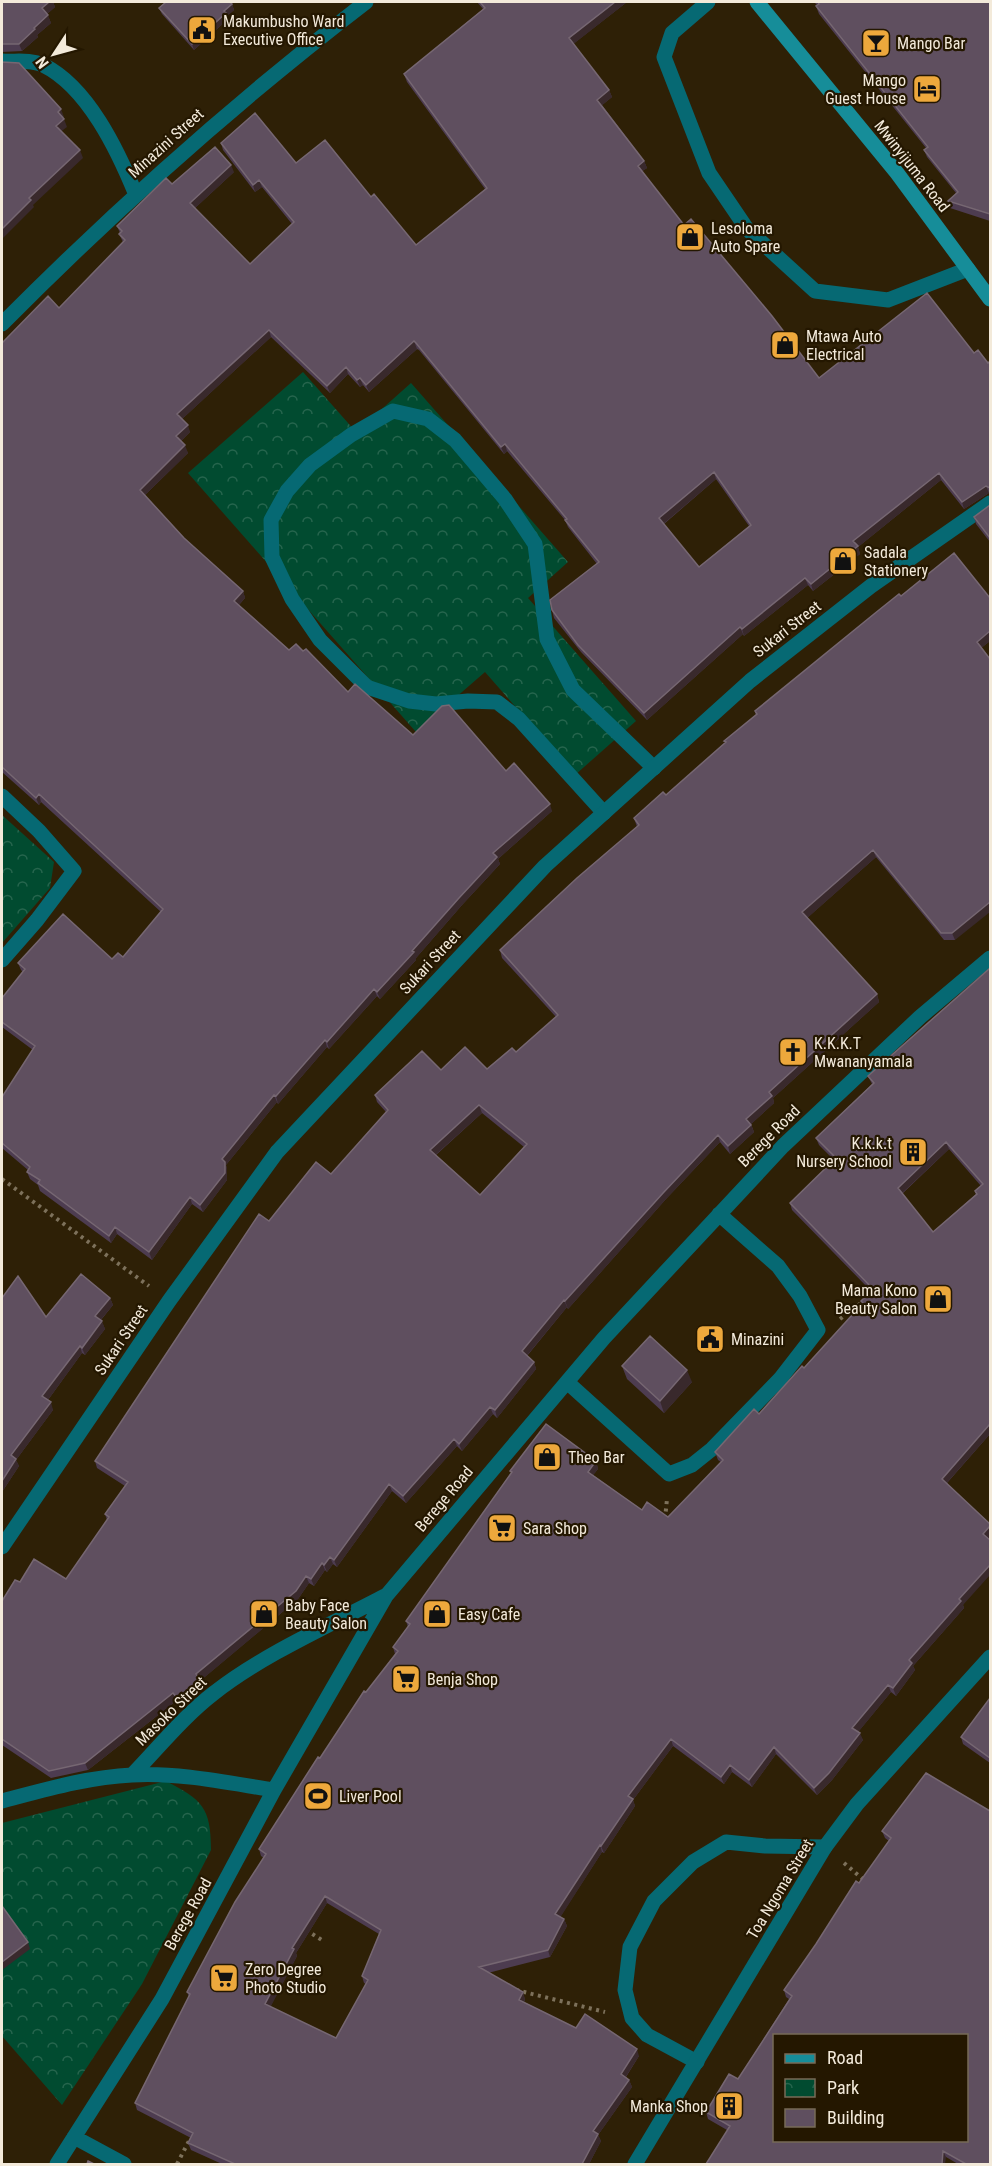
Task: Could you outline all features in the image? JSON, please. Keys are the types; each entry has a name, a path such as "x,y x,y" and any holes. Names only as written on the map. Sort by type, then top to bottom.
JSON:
{"street":[{"name":"Minazini Street","path":"2,324 99,229 233,108 366,2"},
{"path":"708,2 672,33 664,57 709,173 747,229 816,291 888,300 968,269"},
{"name":"Mwinyijuma Road","path":"757,2 897,173 990,299"},
{"path":"2,61 30,61 44,66 70,84 95,115 122,160 136,195"},
{"path":"604,813 519,719 497,702 468,701 436,704 409,701 367,687 320,640 292,599 272,557 271,520 287,491 310,465 351,435 393,411 428,418 455,440 505,499 535,544 547,639 573,690 654,768"},
{"name":"Sukari Street","path":"2,1547 169,1301 277,1152 545,866 750,681 871,586 990,503"},
{"path":"2,796 39,831 74,871 37,920 2,960"},
{"name":"Berege Road","path":"57,2164 162,1999 274,1790 386,1596 604,1338 719,1214 800,1130 920,1017 990,958"},
{"path":"567,1382 669,1474 692,1465 712,1449 780,1379 818,1330 800,1296 778,1266 719,1214"},
{"name":"Masoko Street","path":"133,1774 213,1693 250,1668 386,1596"},
{"name":"Toa Ngoma Street","path":"635,2164 825,1847 857,1804 990,1657"},
{"path":"2,1801 87,1780 133,1774 183,1777 274,1790"},
{"path":"697,2062 647,2035 632,2018 625,1990 630,1947 654,1901 693,1862 726,1842 765,1846 825,1847"},
{"path":"74,2137 124,2164"}],"path":[{"path":"2,1179 169,1301"},
{"path":"818,1330 835,1322 869,1297"},
{"path":"666,1527 669,1474"},
{"path":"825,1847 868,1883"},
{"path":"300,1926 325,1942"},
{"path":"514,1989 632,2018"},
{"path":"177,2164 193,2134"}],"green space":[{"path":"303,372 356,432 411,383 568,562 528,598 636,721 575,775 485,672 416,732 188,473"},
{"path":"2,815 54,862 50,888 2,943"},
{"path":"166,1781 188,1794 202,1806 209,1824 211,1850 142,1984 62,2105 2,2036 2,1823"}],"building":[{"path":"2,2 49,2 42,8 48,15 19,44 2,44"},
{"name":"Makumbusho Ward Executive Office","path":"166,2 229,2 232,4 224,11 226,13 192,44 159,8"},
{"path":"480,2 615,2 569,38 609,90 597,100 644,161 638,166 684,225 691,219 772,316 819,378 927,293 974,353 978,350 988,363 990,361 990,488 986,486 962,502 939,473 853,541 858,546 811,584 805,578 742,629 740,627 644,713 578,645 552,610 550,600 599,562 505,444 501,447 416,343 414,341 366,385 360,378 357,380 346,367 327,386 269,330 177,414 188,425 176,436 185,445 140,490 184,538 243,591 234,601 289,650 296,644 303,651 306,649 348,692 355,684 413,735 442,706 449,705 506,771 514,763 550,804 493,853 497,857 412,951 414,952 377,992 374,989 327,1042 325,1040 276,1096 274,1095 222,1159 225,1162 225,1173 200,1205 190,1197 149,1252 115,1227 109,1236 38,1183 40,1180 27,1172 30,1167 2,1143 2,1097 35,1046 2,1022 2,998 25,969 18,963 63,914 112,959 118,953 123,957 163,909 39,794 36,798 2,767 2,343 48,296 59,308 125,240 119,234 122,231 117,226 166,178 172,184 215,147 231,165 190,203 250,264 294,222 259,180 253,185 221,143 255,113 296,163 325,140 371,197 374,194 416,245 487,188 404,74 485,8","holes":["714,472 751,525 699,567 659,518"]},
{"path":"818,2 990,2 990,214 948,201 958,192 924,150 928,147 816,6"},
{"path":"2,62 19,63 61,109 58,112 64,119 56,126 80,150 29,198 31,200 2,229"},
{"path":"990,505 990,538 974,517"},
{"path":"954,553 990,598 990,631 977,642 990,659 990,902 952,933 941,933 873,850 802,912 877,994 769,1092 772,1096 746,1119 751,1125 728,1146 718,1135 564,1300 522,1351 534,1362 495,1410 490,1407 459,1444 454,1439 403,1496 389,1484 334,1560 330,1557 324,1565 322,1563 311,1579 306,1576 296,1591 196,1674 201,1681 178,1699 173,1693 85,1763 49,1771 2,1739 2,1601 15,1580 20,1582 34,1559 66,1579 109,1517 105,1514 128,1482 95,1461 259,1214 269,1221 316,1162 331,1174 388,1110 375,1095 422,1051 441,1070 465,1047 487,1069 512,1048 516,1052 558,1015 500,950 577,878 639,825 634,818 663,792 666,795 757,714 755,711 899,594 901,596","holes":["479,1105 527,1144 480,1195 430,1150"]},
{"path":"989,969 990,1424 942,1479 990,1524 983,1534 990,1540 990,1565 909,1660 912,1663 893,1688 888,1685 852,1728 860,1733 829,1773 814,1788 774,1747 749,1780 730,1765 721,1777 671,1739 628,1796 633,1799 555,1914 564,1919 548,1950 479,1967 523,1992 519,2000 576,2028 585,2014 637,2049 621,2074 629,2080 593,2131 598,2134 582,2164 235,2164 188,2143 193,2133 135,2103 190,1994 187,1992 235,1902 266,1854 259,1849 364,1691 366,1692 398,1651 393,1647 410,1624 406,1621 512,1472 510,1471 546,1424 596,1461 588,1472 642,1510 647,1502 668,1517 723,1460 715,1452 754,1409 759,1414 802,1366 804,1368 873,1289 790,1203 836,1158 816,1138 874,1083 868,1076","holes":["946,1142 983,1184 975,1191 977,1194 933,1232 898,1188","325,1896 381,1930 362,1976 368,1980 336,2038 265,2004 294,1949 292,1948"]},
{"path":"81,1274 110,1298 95,1316 102,1321 42,1396 51,1402 11,1455 16,1459 2,1481 2,1298 18,1276 46,1317"},
{"path":"650,1336 687,1370 660,1401 622,1366"},
{"path":"990,1698 990,1758 961,1737"},
{"path":"926,1773 990,1811 990,2164 966,2164 943,2151 942,2164 706,2164 730,2126 706,2112 729,2074 738,2079 792,1996 784,1990 856,1881 859,1883 891,1838 882,1831"},
{"path":"2,1906 28,1942 2,1962"}],"place":[{"name":"Makumbusho Ward Executive Office","path":"202,30"},
{"name":"Mango Bar","path":"876,43"},
{"name":"Mango Guest House","path":"927,89"},
{"name":"Lesoloma Auto Spare","path":"690,237"},
{"name":"Mtawa Auto Electrical","path":"785,345"},
{"name":"Sadala Stationery","path":"843,561"},
{"name":"K.K.K.T Mwananyamala","path":"793,1052"},
{"name":"K.k.k.t Nursery School","path":"913,1152"},
{"name":"Mama Kono Beauty Salon","path":"938,1299"},
{"name":"Minazini","path":"710,1339"},
{"name":"Theo Bar","path":"547,1457"},
{"name":"Sara Shop","path":"502,1528"},
{"name":"Baby Face Beauty Salon","path":"264,1614"},
{"name":"Easy Cafe","path":"437,1614"},
{"name":"Benja Shop","path":"406,1679"},
{"name":"Liver Pool","path":"318,1796"},
{"name":"Zero Degree Photo Studio","path":"224,1978"},
{"name":"Manka Shop","path":"729,2106"}]}
